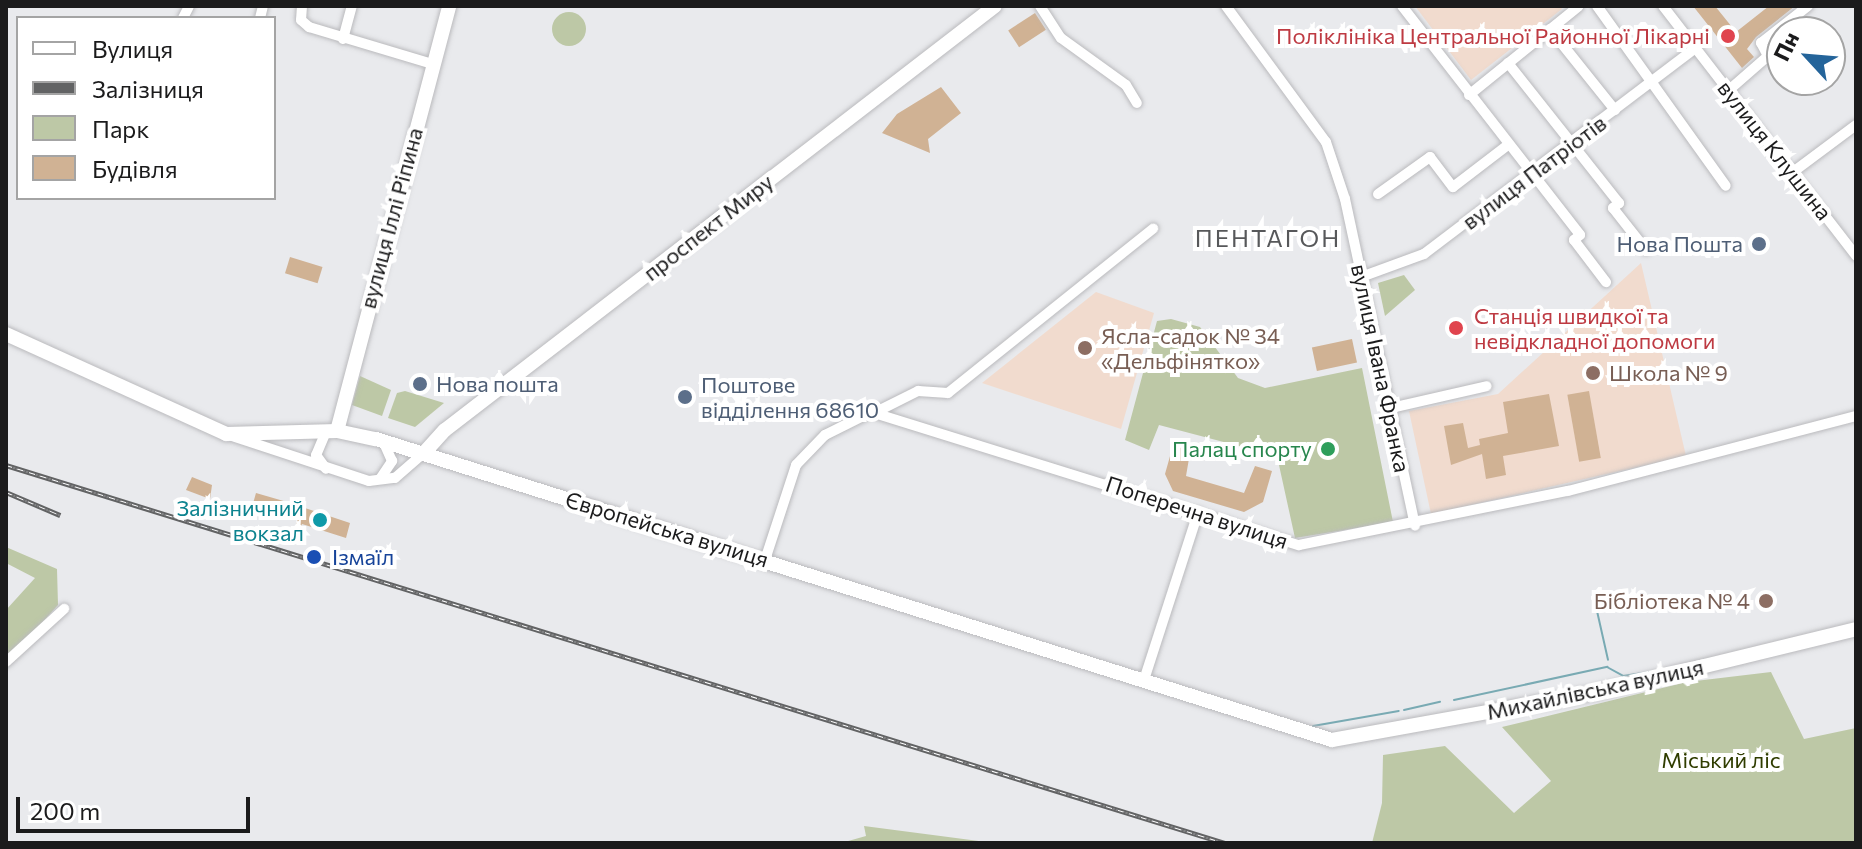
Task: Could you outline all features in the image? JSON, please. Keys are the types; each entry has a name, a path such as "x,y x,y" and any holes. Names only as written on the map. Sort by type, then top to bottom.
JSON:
{"main road":[{"name":"вулиця Іллі Ріпина","path":"331,432 449,6"},
{"name":"проспект Миру","path":"424,453 445,430 995,6"},
{"name":"Європейська вулиця","path":"6,334 226,434 331,432 376,439 1332,740"},
{"name":"Михайлівська вулиця","path":"1332,740 1598,692 1856,629"}],"street":[{"path":"302,6 301,20 343,39 432,64"},
{"path":"343,39 352,6"},
{"path":"1040,6 1061,38 1126,85 1137,103"},
{"name":"вулиця Івана Франка","path":"1226,6 1321,129 1345,199 1415,526"},
{"path":"1402,6 1580,235 1574,240 1606,282"},
{"path":"1469,95 1579,6"},
{"path":"1597,6 1726,186"},
{"name":"вулиця Клушина","path":"1663,6 1856,256"},
{"path":"1729,90 1764,61 1768,51 1761,43 1808,6"},
{"path":"1550,29 1615,110"},
{"name":"вулиця Патріотів","path":"1361,277 1424,254 1695,48"},
{"path":"1508,63 1619,203 1613,208 1646,250"},
{"path":"1793,172 1856,125"},
{"path":"1378,194 1430,157 1453,187 1508,145"},
{"path":"765,560 796,465 825,435 918,391 948,393 1153,229"},
{"path":"1391,408 1487,386"},
{"name":"Поперечна вулиця","path":"878,411 1299,545 1415,526 1856,416"},
{"path":"331,432 316,455 331,471"},
{"path":"226,434 268,451 374,481 395,478 424,453"},
{"path":"268,451 271,435"},
{"path":"374,481 387,474 392,461 376,439"},
{"path":"1144,680 1198,513"},
{"path":"6,662 64,609"}],"shaded area":[{"path":"1415,6 1560,6 1562,9 1471,80"},
{"name":"Школа № 9","path":"1641,263 1686,456 1431,514 1409,411 1498,394"},
{"name":"Ясла-садок № 34 «Дельфінятко»","path":"1096,292 1154,313 1121,429 982,383"}],"green space":[{"path":"569,12 581,17 586,29 581,41 569,46 557,41 552,29 557,17"},
{"path":"1404,275 1415,290 1385,316 1378,283"},
{"path":"1171,319 1200,327 1238,378 1265,388 1362,368 1393,522 1295,538 1277,456 1159,425 1149,450 1125,440 1157,321"},
{"path":"360,376 391,390 382,416 352,405"},
{"path":"405,391 444,403 415,427 388,418 397,393"},
{"path":"6,547 57,569 58,605 6,662 6,610 35,578 6,563"},
{"name":"Міський ліс","path":"1771,672 1804,739 1856,728 1856,843 1372,843 1382,803 1383,755 1445,746 1514,813 1551,781 1502,727 1687,682"},
{"path":"864,826 994,843 841,843 866,836"}],"building":[{"name":"Поліклініка Центральної Районної Лікарні","path":"1693,6 1715,6 1736,32 1769,6 1795,6 1782,16 1766,16 1766,29 1747,49 1754,57 1742,68"},
{"path":"1035,13 1046,30 1019,47 1008,30"},
{"path":"941,87 961,113 928,139 930,153 882,133 897,114"},
{"path":"290,257 323,267 318,283 285,273"},
{"path":"1352,339 1357,362 1317,371 1312,348"},
{"path":"1589,391 1601,458 1579,462 1567,395"},
{"path":"1549,394 1559,446 1503,456 1506,475 1486,479 1482,454 1451,465 1444,426 1463,423 1468,448 1480,445 1479,439 1508,433 1503,402"},
{"path":"1174,442 1191,447 1186,476 1244,493 1255,466 1272,471 1263,502 1244,512 1173,491 1165,474"},
{"path":"192,477 212,485 210,499 186,490"},
{"path":"256,493 290,503 286,517 252,507"},
{"name":"Залізничний вокзал","path":"302,507 350,523 346,538 302,524 298,535 293,534"}],"waterway":[{"path":"1597,611 1608,660"},
{"path":"1454,700 1607,667 1623,676 1663,670"},
{"path":"1404,710 1440,702"},
{"path":"1313,726 1399,711"}],"railway":[{"path":"6,465 1225,843"},
{"path":"6,492 60,515"}],"place":[{"name":"Поліклініка Центральної Районної Лікарні","path":"1728,36"},
{"name":"Нова Пошта","path":"1759,244"},
{"name":"Станція швидкої та невідкладної допомоги","path":"1456,328"},
{"name":"Ясла-садок № 34 «Дельфінятко»","path":"1085,348"},
{"name":"Школа № 9","path":"1593,373"},
{"name":"Нова пошта","path":"420,384"},
{"name":"Поштове відділення 68610","path":"685,397"},
{"name":"Палац спорту","path":"1328,449"},
{"name":"Залізничний вокзал","path":"320,520"},
{"name":"Ізмаїл","path":"314,557"},
{"name":"Бібліотека № 4","path":"1766,601"}],"district":[{"name":"ПЕНТАГОН","path":"1268,238"}]}
